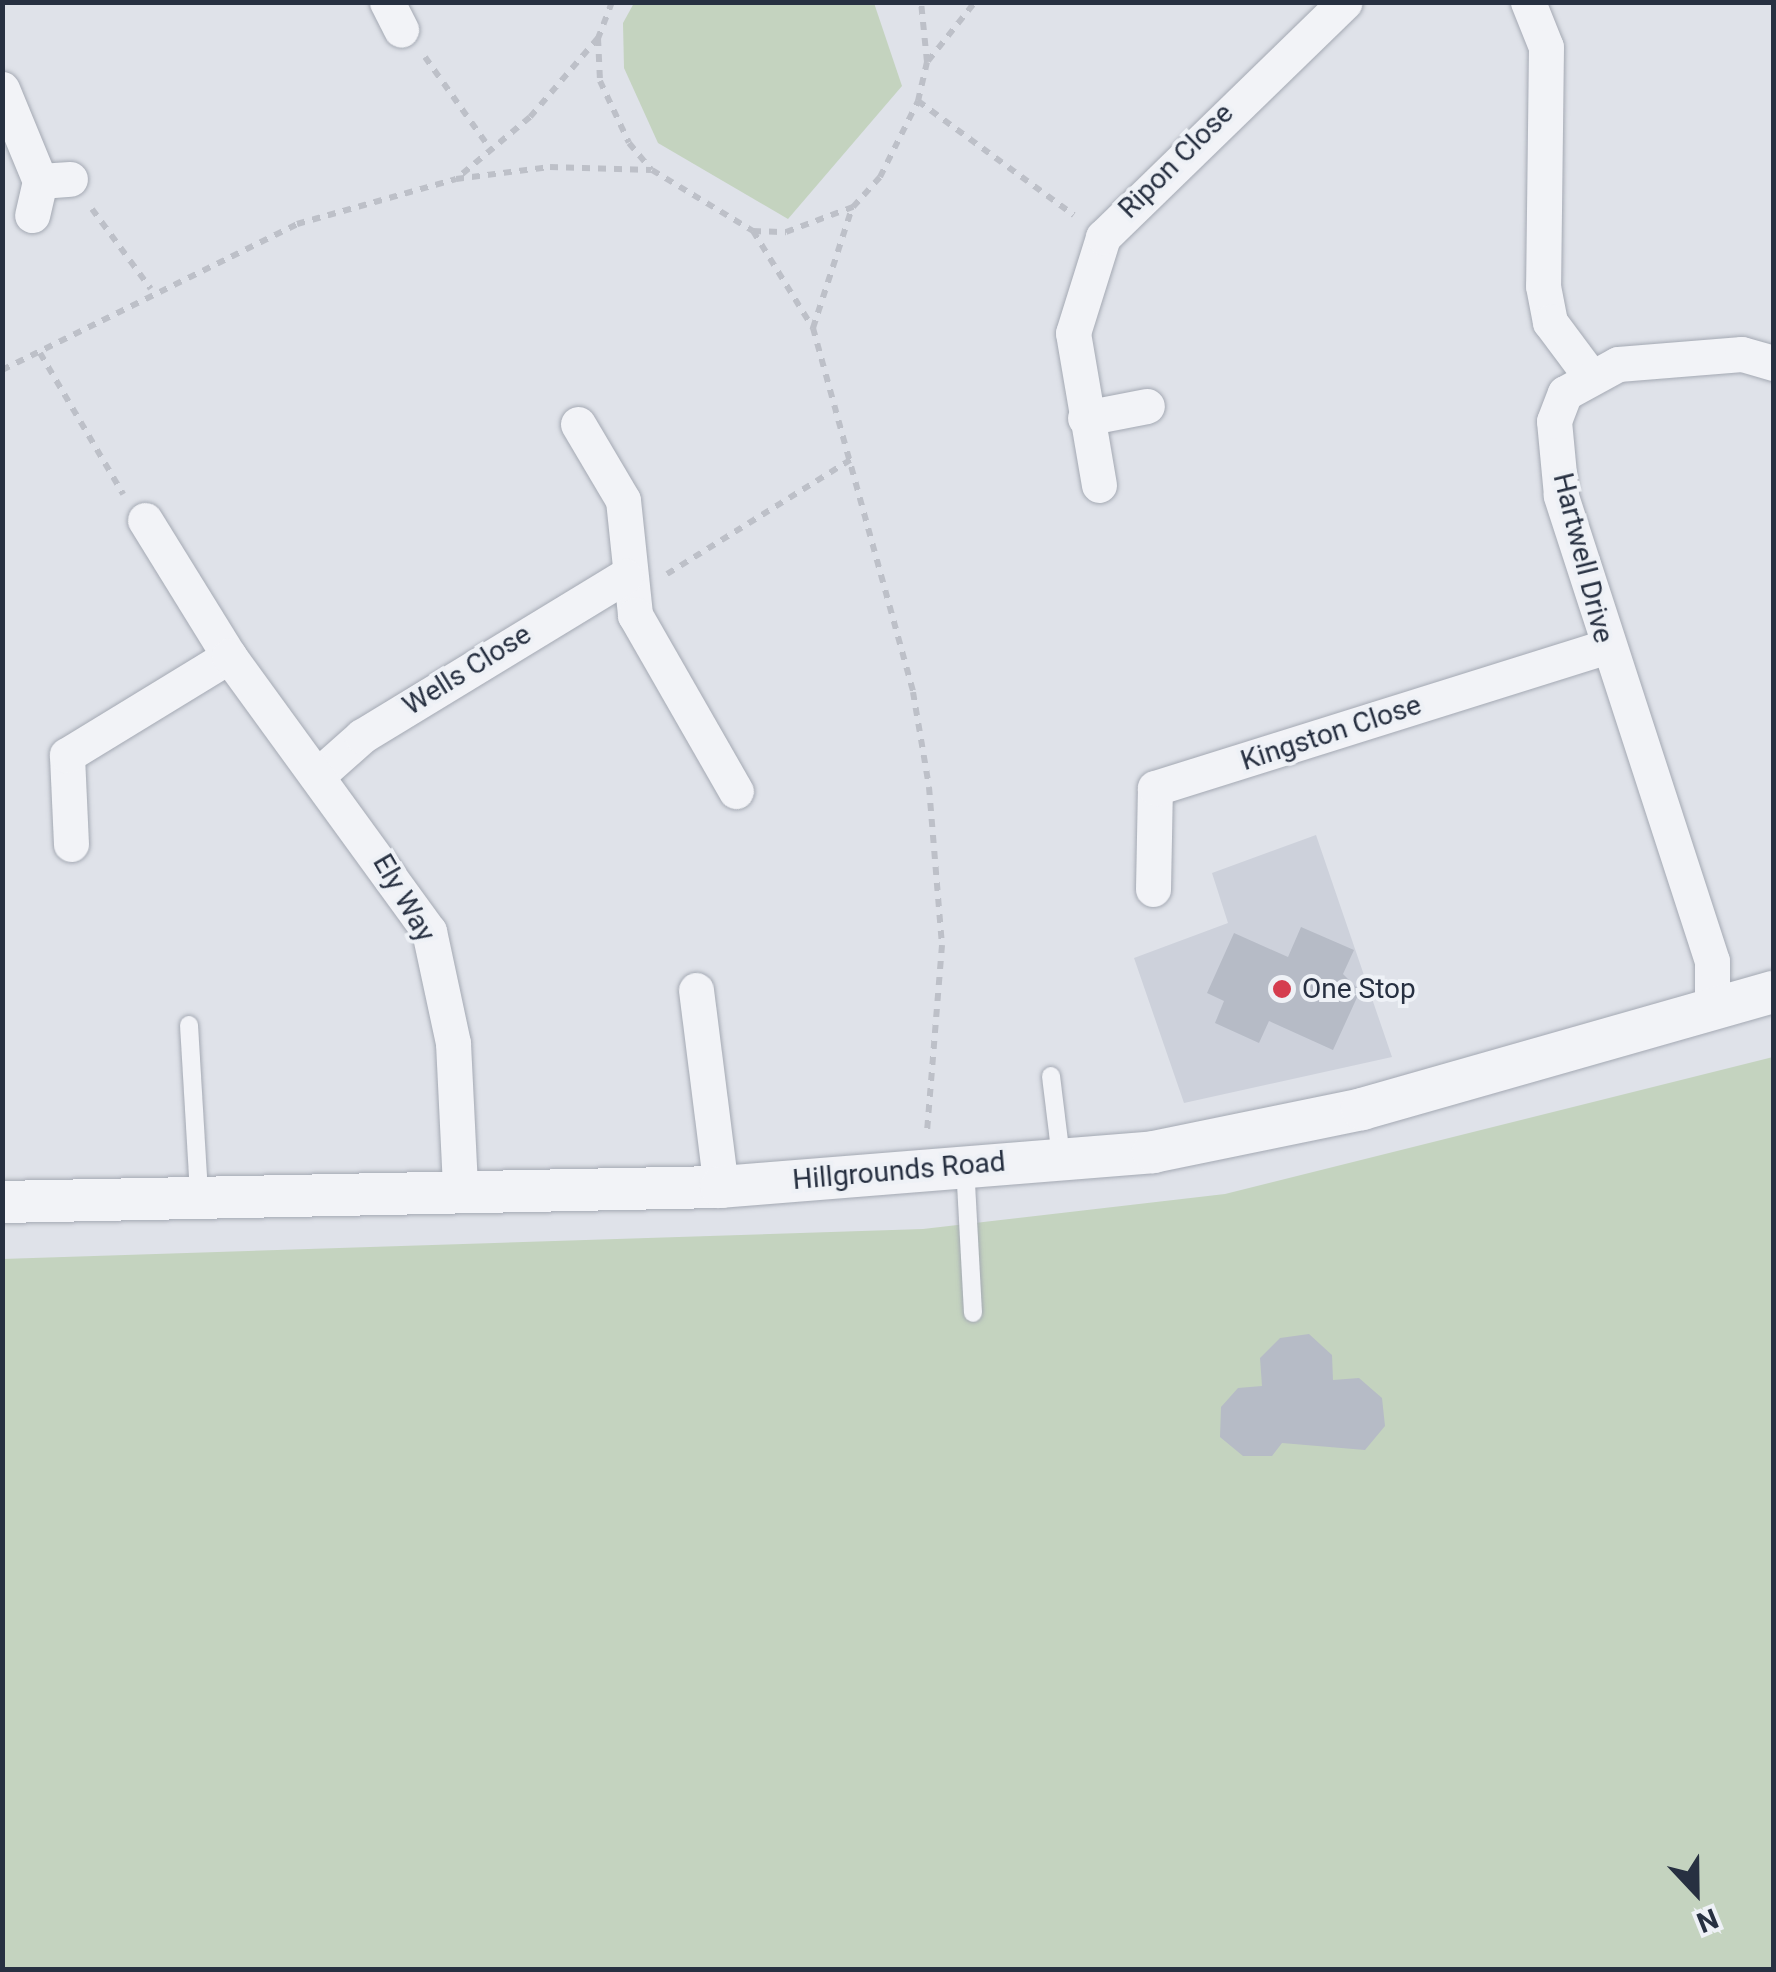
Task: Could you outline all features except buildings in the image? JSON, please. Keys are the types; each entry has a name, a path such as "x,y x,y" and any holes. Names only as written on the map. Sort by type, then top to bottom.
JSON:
{"street":[{"name":"Ripon Close","path":"1099,485 1073,333 1103,237 1345,2"},
{"path":"1528,2 1546,47 1543,286 1550,322 1588,373 1724,355 1774,364"},
{"path":"2,89 48,192"},
{"name":"Hartwell Drive","path":"1588,373 1565,393 1554,421 1561,495 1604,647 1712,961 1712,1006"},
{"path":"1086,418 1148,406"},
{"path":"578,424 622,500 627,587 736,791"},
{"name":"Ely Way","path":"145,520 229,656 429,931 453,1043 460,1186"},
{"name":"Wells Close","path":"317,776 362,736 627,587"},
{"name":"Kingston Close","path":"1152,889 1155,788 1604,647"},
{"path":"71,844 67,755 229,656"},
{"path":"696,990 721,1187"},
{"name":"Hillgrounds Road","path":"2,1202 460,1186 721,1187 1154,1152 1362,1110 1654,1031 1712,1006 1774,992"}],"lane":[{"path":"189,1026 199,1194"},
{"path":"1051,1076 1061,1158"},
{"path":"945,1166 973,1313"}],"path":[{"path":"456,179 491,150 598,38 612,2"},
{"path":"813,328 853,207 880,178 918,101 927,62 921,2"},
{"path":"927,62 974,2"},
{"path":"394,16 491,150"},
{"path":"598,38 600,81 652,170 753,232 813,328 852,458 928,787 942,945 945,1166"},
{"path":"918,101 1103,237"},
{"path":"2,370 40,353 151,289 297,224 456,179 550,166 652,170"},
{"path":"48,192 151,289"},
{"path":"753,232 786,232 853,207"},
{"path":"40,353 145,520"},
{"path":"627,587 852,458"}],"shaded area":[{"path":"1316,835 1392,1057 1184,1103 1134,958 1228,923 1212,873"}],"green space":[{"path":"634,3 874,3 902,86 788,219 658,143 624,68 623,23"},
{"path":"1773,1057 1773,1969 3,1969 2,1259 923,1229 1225,1194"}],"place":[{"name":"One Stop","path":"1282,989"}]}
